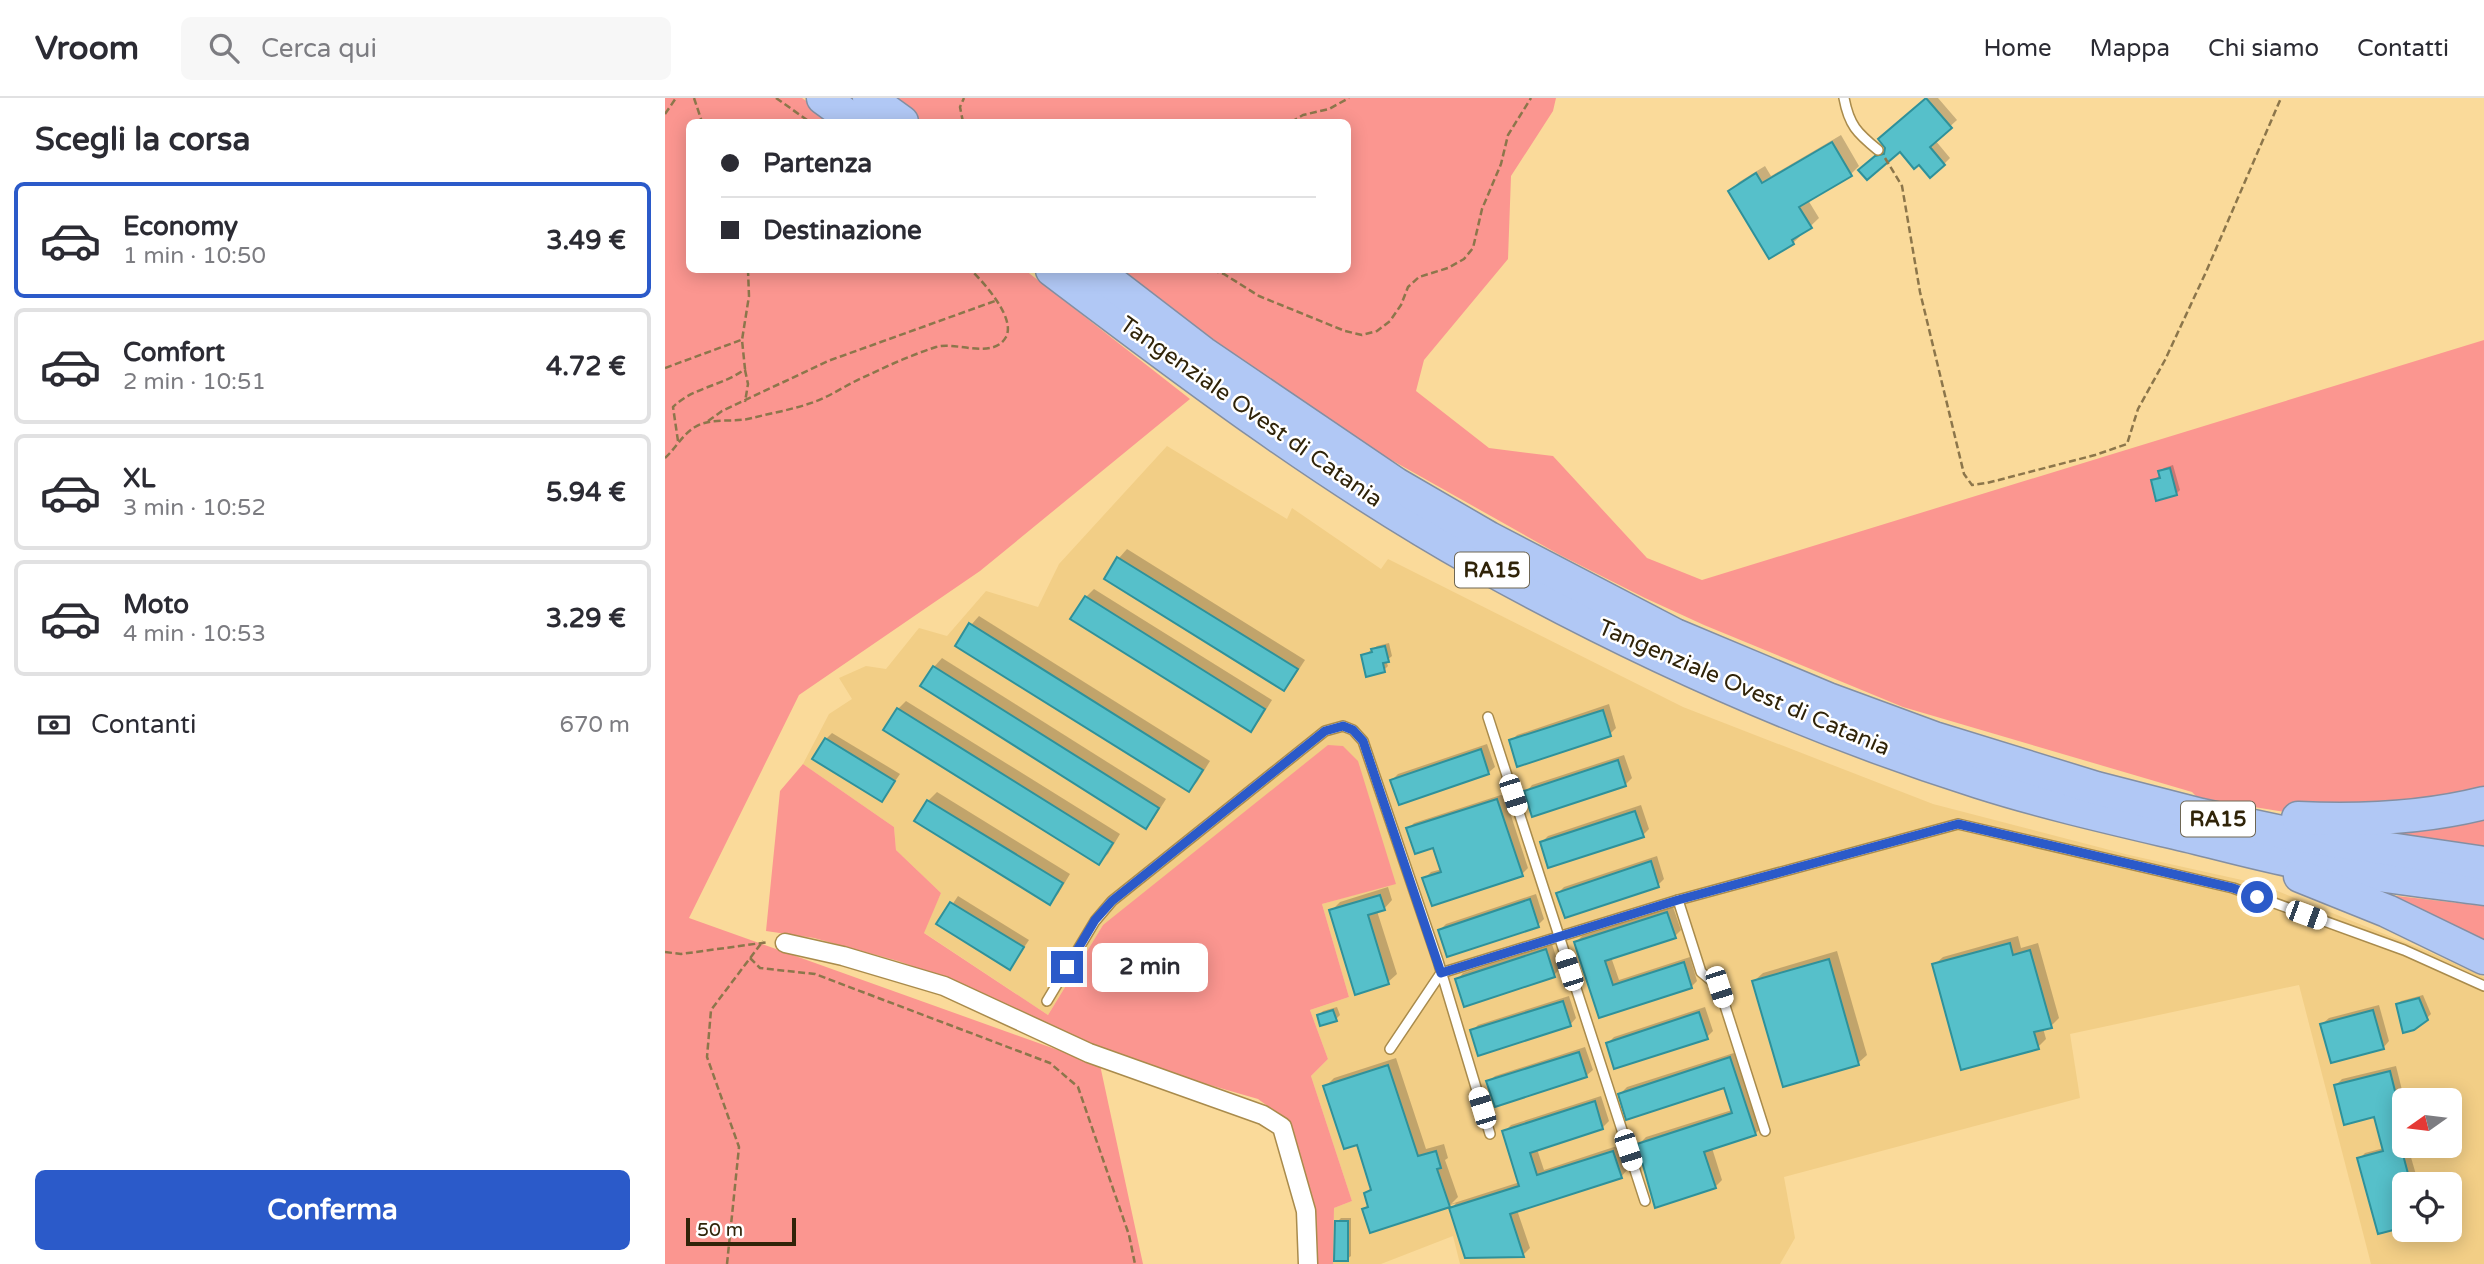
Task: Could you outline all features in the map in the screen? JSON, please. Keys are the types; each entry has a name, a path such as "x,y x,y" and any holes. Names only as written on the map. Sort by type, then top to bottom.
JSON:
{"highway":[{"path":"823,98 852,119"},
{"path":"869,98 898,119"},
{"name":"Tangenziale Ovest di Catania","path":"1056,273 1189,374 1296,449 1475,561 1666,660 1820,725 1981,783 2088,813 2300,863 2484,889"},
{"name":"Tangenziale Ovest di Catania","path":"1099,273 1203,353 1396,484 1489,538 1675,635 1828,699 1958,746 2096,788 2200,815 2315,838 2484,863"},
{"path":"1958,746 2041,761 2185,799 2282,817 2375,819 2484,803"},
{"path":"2088,813 2224,858 2296,875 2387,911 2484,958"}],"street":[{"path":"785,943 843,956 944,986 1089,1053 1263,1115 1282,1126 1306,1211 1308,1264"}],"lane":[{"path":"1844,98 1848,119 1861,136 1878,150"},
{"path":"1489,718 1645,1201"},
{"path":"1047,1000 1095,920 1112,901 1325,731 1343,726 1353,730 1363,741 1441,973 1490,1134"},
{"path":"1390,1049 1441,973 1678,900 1958,824 2233,888 2404,950 2484,986"},
{"path":"1678,900 1701,972 1719,987 1765,1131"}],"path":[{"path":"665,114 676,98"},
{"path":"694,98 701,119"},
{"path":"776,98 806,119"},
{"path":"962,119 960,107 964,98"},
{"path":"1296,119 1329,109 1349,98"},
{"path":"1221,273 1259,296 1345,331 1362,335 1377,331 1390,321 1408,288 1419,277 1448,268 1464,259 1473,248 1482,209 1501,164 1508,135 1531,98"},
{"path":"1878,150 1892,165 1902,186 1923,304 1964,474 1972,485 1987,484 2127,444 2138,409 2165,360 2200,284 2281,98"},
{"path":"745,401 748,384 742,340 748,273"},
{"path":"706,422 748,419 814,402 864,377 938,346 981,350 998,345 1006,336 1009,324 985,283 974,273"},
{"path":"665,458 678,441 722,411 828,361 997,301"},
{"path":"665,368 742,340"},
{"path":"678,441 673,407 683,398 736,376 745,369"},
{"path":"727,1264 739,1147 707,1056 711,1010 763,941"},
{"path":"665,952 681,954 763,941 785,943"},
{"path":"750,957 760,968 814,974 1050,1063 1078,1087 1129,1235 1135,1264"}],"shaded area":[{"path":"665,98 802,98 831,119 686,119 686,273 1029,273 1190,399 980,571 799,695 689,918 1100,1065 1143,1264 665,1264"},
{"path":"890,98 1556,98 1553,111 1511,176 1508,259 1424,360 1416,391 1489,448 1553,456 1647,558 1702,580 2484,340 2484,797 2285,812 2198,798 2192,792 1903,707 1704,625 1560,555 1379,453 1265,378 1125,273 1351,273 1351,119 919,119"},
{"path":"1167,446 1287,519 1292,508 1381,569 1388,559 1683,707 1933,804 2129,855 2260,884 2427,951 2484,977 2484,1264 2371,1264 2299,985 2070,1034 2080,1098 1784,1177 1795,1238 1780,1264 1460,1264 1453,1236 1381,1264 1333,1264 1334,1208 1352,1201 1311,1076 1328,1059 1310,1010 1349,997 1322,904 1396,883 1103,925 1048,1015 923,932 941,893 896,850 894,827 803,764 829,714 852,699 839,678 866,666 886,669 919,628 947,636 986,591 1038,607 1059,564"},
{"path":"1328,745 1343,746 1358,761 1396,884 1322,904 1349,997 1310,1010 1328,1059 1311,1076 1352,1201 1334,1208 1333,1264 1314,1264 1287,1120 1258,1099 1130,1062 1044,1026 959,983 898,961 814,938 766,931 780,791 803,764 894,827 896,850 941,893 924,933 1048,1015 1103,925"},
{"path":"2484,808 2484,846 2385,832"},
{"path":"2371,893 2484,906 2484,949"}],"building":[{"path":"1926,98 1952,128 1930,147 1945,165 1930,178 1919,165 1914,169 1900,152 1867,180 1858,170 1875,156 1884,154 1885,148 1878,139"},
{"path":"1832,142 1852,176 1799,207 1812,228 1792,240 1794,244 1769,259 1728,191 1756,173 1762,183"},
{"path":"2170,468 2177,495 2156,501 2151,480 2160,478 2158,471"},
{"path":"1117,557 1298,669 1284,691 1104,579"},
{"path":"1085,596 1265,709 1251,732 1070,619"},
{"path":"969,623 1203,770 1189,792 955,646"},
{"path":"1385,646 1389,662 1383,663 1385,672 1366,677 1361,655 1372,652 1371,649"},
{"path":"933,666 1159,808 1146,829 920,686"},
{"path":"897,708 1113,843 1099,865 883,730"},
{"path":"1603,710 1611,736 1517,767 1509,740"},
{"path":"825,738 895,781 882,802 812,759"},
{"path":"1481,749 1489,774 1399,805 1390,780"},
{"path":"1618,760 1626,786 1532,817 1524,791"},
{"path":"1497,799 1523,876 1432,906 1422,878 1441,872 1433,848 1415,854 1406,828"},
{"path":"927,800 1063,883 1050,905 914,821"},
{"path":"1635,811 1644,837 1548,868 1540,842"},
{"path":"1651,861 1659,887 1565,918 1556,893"},
{"path":"1380,895 1385,910 1368,915 1389,984 1355,995 1329,910"},
{"path":"1530,899 1539,927 1447,957 1438,930"},
{"path":"950,902 1024,947 1010,970 936,924"},
{"path":"1667,912 1676,938 1605,961 1613,985 1684,962 1692,988 1599,1018 1574,942"},
{"path":"2010,943 2013,955 2030,950 2052,1028 2034,1032 2039,1049 1961,1070 1932,964"},
{"path":"1546,949 1555,977 1464,1007 1455,979"},
{"path":"1829,959 1859,1065 1783,1087 1752,981"},
{"path":"2419,998 2428,1020 2414,1030 2403,1033 2396,1004"},
{"path":"1563,1001 1571,1026 1478,1056 1470,1030"},
{"path":"1333,1010 1337,1021 1320,1026 1317,1015"},
{"path":"2373,1010 2384,1049 2331,1063 2320,1024"},
{"path":"1699,1012 1708,1039 1614,1069 1606,1043"},
{"path":"1579,1052 1587,1077 1495,1107 1486,1081"},
{"path":"1730,1057 1756,1135 1704,1152 1716,1188 1655,1208 1637,1144 1732,1113 1724,1088 1626,1120 1618,1094"},
{"path":"1388,1065 1418,1156 1436,1151 1441,1168 1437,1169 1450,1207 1370,1233 1362,1209 1368,1207 1364,1193 1371,1190 1357,1145 1344,1149 1323,1086"},
{"path":"2390,1071 2394,1088 2392,1088 2392,1158 2404,1158 2408,1172 2392,1172 2392,1230 2378,1234 2357,1158 2383,1151 2374,1117 2344,1125 2334,1085"},
{"path":"1595,1101 1603,1129 1530,1153 1537,1175 1613,1151 1622,1178 1510,1214 1524,1257 1465,1258 1449,1208 1519,1186 1502,1131"},
{"path":"1335,1221 1348,1221 1348,1261 1334,1261"}],"route":[{"path":"1067,967 1095,920 1112,901 1325,731 1343,726 1353,730 1363,741 1441,973 1678,900 1958,824 2233,888 2257,897"}]}
